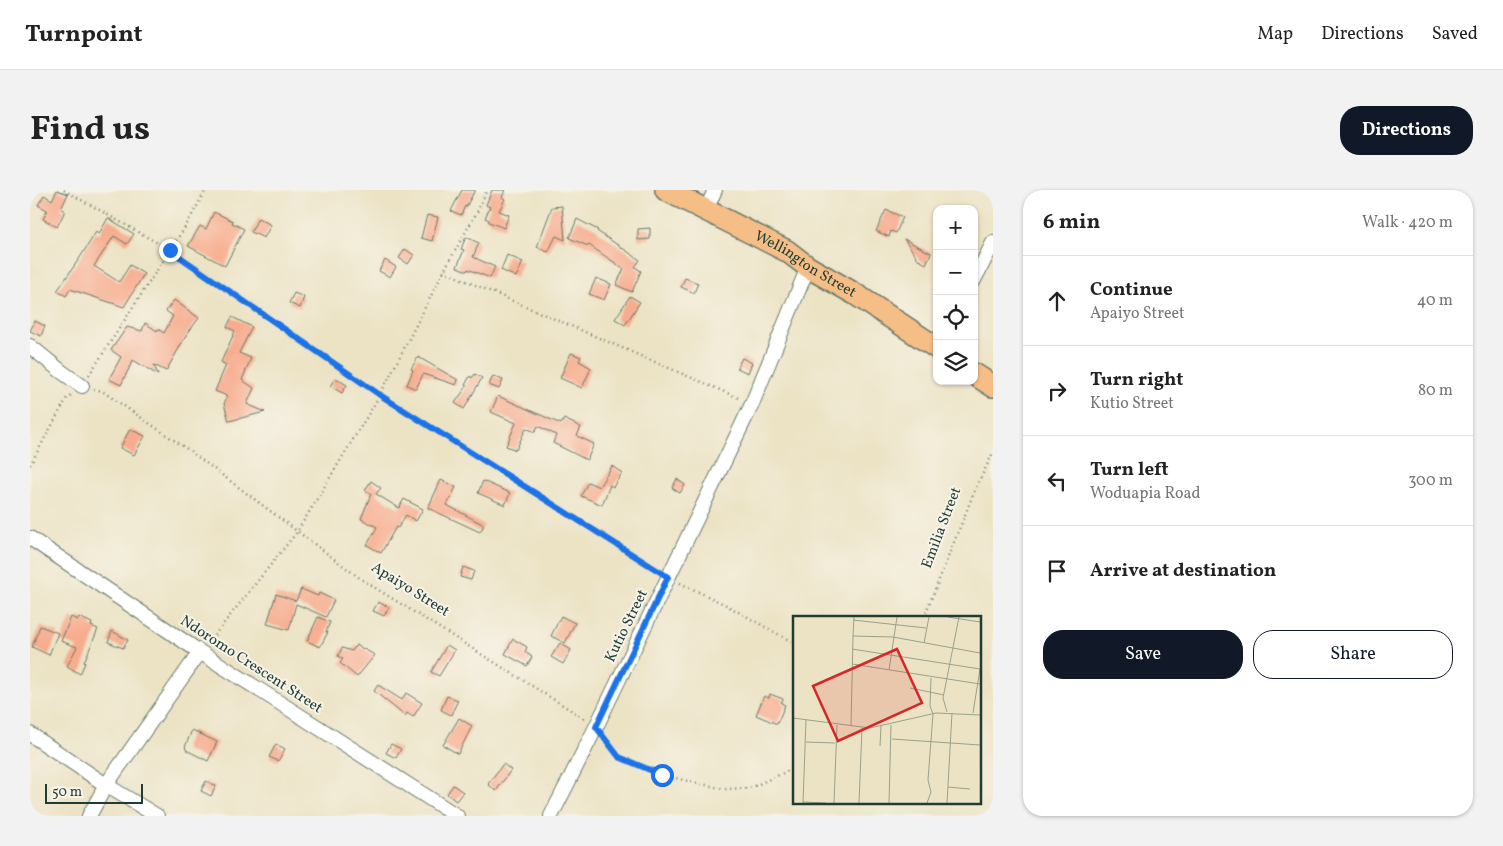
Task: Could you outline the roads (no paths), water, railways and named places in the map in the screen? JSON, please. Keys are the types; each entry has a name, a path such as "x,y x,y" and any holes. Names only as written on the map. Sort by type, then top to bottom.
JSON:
{"main road":[{"name":"Wellington Street","path":"666,190 788,251 808,267 933,343"},
{"path":"978,377 993,386"}],"street":[{"path":"706,210 715,190"},
{"path":"978,272 993,243"},
{"name":"Kutio Street","path":"551,816 752,404 808,267"},
{"path":"30,346 82,386"},
{"name":"Ndoromo Crescent Street","path":"30,538 200,652 457,816"},
{"path":"89,816 106,785 200,652"},
{"path":"30,734 106,785 158,816"}]}
